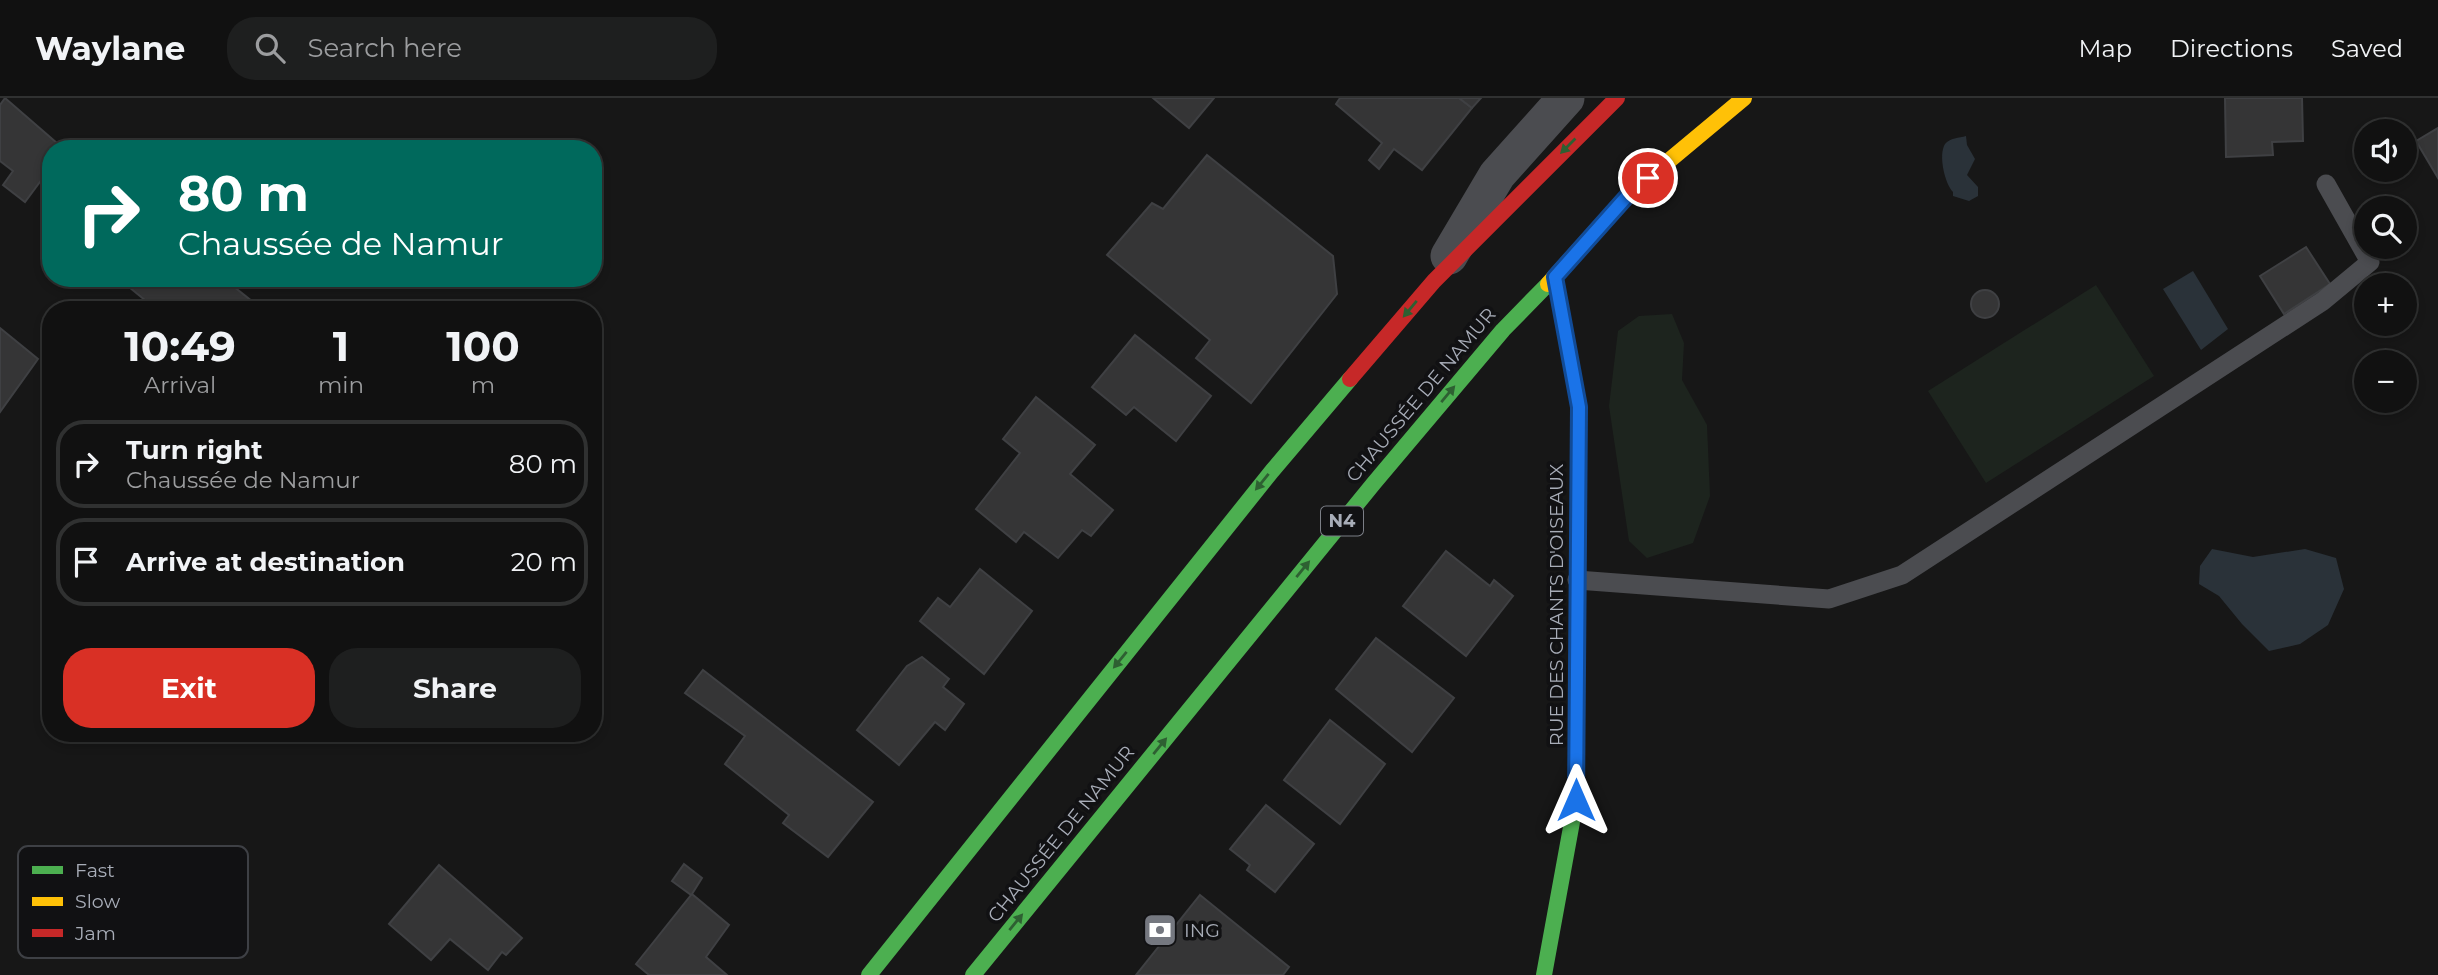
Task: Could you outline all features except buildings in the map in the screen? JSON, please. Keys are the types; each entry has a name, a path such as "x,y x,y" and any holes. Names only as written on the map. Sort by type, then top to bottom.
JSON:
{"main road":[{"path":"869,975 1272,471 1434,281 1617,98"},
{"name":"CHAUSSÉE DE NAMUR","path":"973,975 1382,472 1503,330 1555,277 1629,194 1744,98"},
{"name":"RUE DES CHANTS D'OISEAUX","path":"1545,975 1576,800 1579,407 1555,277"}],"street":[{"path":"1434,281 1497,176 1566,98"}],"lane":[{"path":"1577,580 1829,599 1902,575 2323,301 2370,262 2326,184"}],"shaded area":[{"path":"1966,136 1967,145 1975,159 1967,175 1978,187 1978,196 1969,201 1953,196 1942,162 1945,144 1952,139"},
{"path":"2193,271 2228,329 2201,350 2163,289"},
{"path":"2096,285 2154,376 1986,483 1928,391"},
{"path":"1672,314 1684,343 1682,380 1707,425 1710,496 1693,543 1647,558 1629,541 1609,406 1618,331 1639,316"},
{"path":"2212,549 2253,557 2305,549 2336,558 2344,589 2328,625 2300,644 2269,651 2219,596 2199,584 2200,566"}],"traffic: fast":[{"path":"973,975 1374,483 1503,330 1548,284"},
{"path":"869,975 1272,471 1350,379"},
{"path":"1544,975 1576,800 1578,554"}],"traffic: slow":[{"path":"1548,284 1629,194 1744,98"},
{"path":"1555,277 1579,407 1578,554"}],"traffic: jam":[{"path":"1350,379 1434,281 1617,98"}],"place":[{"name":"ING","path":"1160,930"}],"route":[{"path":"1576,800 1579,407 1555,277 1629,194 1648,178"}]}
